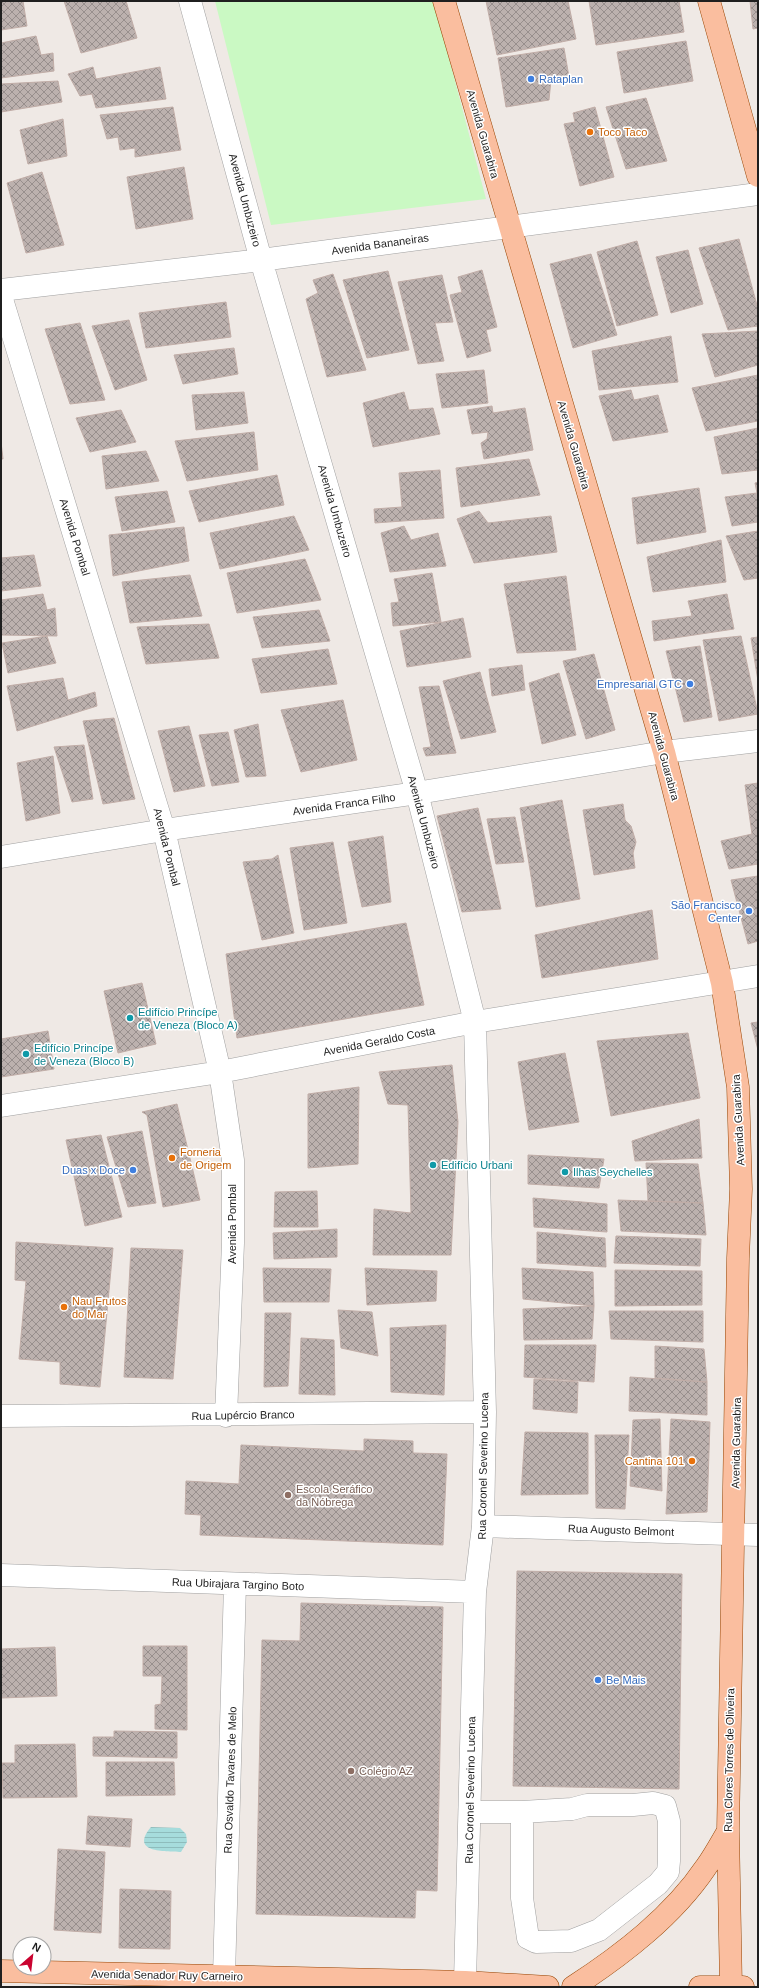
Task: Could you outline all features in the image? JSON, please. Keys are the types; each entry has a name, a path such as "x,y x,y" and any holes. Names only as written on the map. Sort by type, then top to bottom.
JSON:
{"main road":[{"name":"Avenida Guarabira","path":"444,1 664,752 722,983 738,1087 741,1189 738,1258 734,1534"},
{"path":"709,1 758,176"},
{"name":"Rua Clores Torres de Oliveira","path":"731,1987 728,1831 734,1534"},
{"path":"573,1987 604,1967 675,1905 706,1867 728,1831"},
{"name":"Avenida Senador Ruy Carneiro","path":"1,1971 465,1982 548,1987"},
{"path":"700,1987 743,1987"}],"street":[{"name":"Avenida Umbuzeiro","path":"190,1 261,260 417,793 475,1022"},
{"name":"Avenida Bananeiras","path":"1,290 261,260 758,194"},
{"name":"Avenida Pombal","path":"1,296 164,830 220,1072 232,1160 233,1243 226,1416"},
{"name":"Avenida Franca Filho","path":"1,857 164,830 417,793 664,752 758,741"},
{"name":"Avenida Geraldo Costa","path":"1,1106 220,1072 475,1022 758,976"},
{"name":"Rua Coronel Severino Lucena","path":"465,1982 475,1592 483,1526 485,1412 475,1022"},
{"name":"Rua Lupércio Branco","path":"1,1416 226,1416 485,1412"},
{"name":"Rua Augusto Belmont","path":"483,1526 758,1535"},
{"name":"Rua Ubirajara Targino Boto","path":"1,1575 475,1592"},
{"name":"Rua Osvaldo Tavares de Melo","path":"224,1976 235,1584"},
{"path":"470,1812 522,1812 572,1809 586,1805 633,1805 654,1803 665,1806 669,1821 668,1872 658,1884 599,1930 571,1941 536,1942 528,1938 522,1898 522,1812"}],"green space":[{"path":"215,1 434,1 486,199 271,225"}],"water":[{"path":"151,1827 180,1828 186,1834 187,1842 181,1852 159,1851 147,1846 144,1842 145,1835"}],"building":[{"path":"1,1 23,1 27,26 1,30"},
{"path":"64,1 126,1 137,38 81,53"},
{"path":"486,1 568,1 576,39 497,55"},
{"path":"589,1 679,1 684,32 596,45"},
{"path":"750,1 758,1 758,28 753,29"},
{"path":"36,36 41,55 53,53 54,71 1,78 1,43"},
{"path":"686,41 693,81 624,93 617,52"},
{"name":"Rataplan","path":"564,48 569,77 551,80 549,100 506,107 498,58"},
{"path":"93,67 96,79 160,67 166,99 96,108 92,94 80,96 68,74"},
{"path":"58,81 62,102 1,112 1,84"},
{"path":"646,98 667,161 626,169 606,107"},
{"path":"173,107 181,150 135,157 135,148 120,150 118,137 107,139 100,115"},
{"path":"595,107 614,177 580,186 564,124 575,122 573,113"},
{"path":"63,119 67,156 28,164 20,130"},
{"path":"184,167 193,219 136,229 127,177"},
{"path":"42,172 64,245 26,253 7,183"},
{"path":"739,239 758,309 758,326 728,330 699,248"},
{"path":"637,241 658,315 617,326 597,252"},
{"path":"688,250 703,304 671,313 656,257"},
{"path":"591,254 617,335 573,348 550,264"},
{"path":"482,270 497,327 486,330 491,351 467,358 450,295 462,292 458,277"},
{"path":"388,271 409,350 367,358 343,280"},
{"path":"333,274 366,370 327,377 306,299 318,293 313,280"},
{"path":"442,275 453,322 435,323 444,361 418,364 398,282"},
{"path":"226,302 231,337 146,348 139,313"},
{"path":"129,320 147,380 115,390 92,326"},
{"path":"80,323 105,400 70,404 45,329"},
{"path":"758,331 758,365 715,377 702,334"},
{"path":"671,336 678,382 599,390 592,351"},
{"path":"234,348 238,374 183,384 174,355"},
{"path":"484,370 488,403 442,408 436,374"},
{"path":"758,375 758,421 706,431 692,388"},
{"path":"631,390 634,400 658,395 668,432 613,441 599,396"},
{"path":"244,392 248,423 196,430 192,395"},
{"path":"404,392 409,410 433,408 440,434 373,447 363,403"},
{"path":"492,406 493,413 525,408 533,450 484,459 481,443 487,439 488,432 472,434 467,410"},
{"path":"121,410 136,442 90,452 76,418"},
{"path":"758,428 758,470 722,474 714,437"},
{"path":"254,432 258,470 187,481 175,441"},
{"path":"1,442 3,459 1,459"},
{"path":"146,451 159,481 106,489 102,456"},
{"path":"529,459 540,495 461,507 456,468"},
{"path":"440,470 444,518 375,523 374,509 402,507 399,473"},
{"path":"277,475 284,505 199,522 189,491"},
{"path":"758,482 758,522 732,526 725,497 757,493 755,483"},
{"path":"699,488 706,532 637,544 632,498"},
{"path":"167,491 175,522 122,531 115,497"},
{"path":"479,511 488,523 551,516 557,552 474,563 457,519"},
{"path":"294,516 309,550 220,569 210,533"},
{"path":"404,526 411,540 438,533 446,566 390,572 381,533"},
{"path":"184,527 189,561 113,576 109,535"},
{"path":"758,531 758,578 744,580 726,536"},
{"path":"721,540 726,582 653,592 647,557"},
{"path":"34,555 41,586 1,591 1,558"},
{"path":"305,559 321,600 237,613 227,573"},
{"path":"432,573 441,622 393,626 391,603 399,602 394,579"},
{"path":"190,575 202,616 130,623 122,582"},
{"path":"566,576 576,650 517,653 504,584"},
{"path":"43,594 47,610 55,608 57,636 1,635 1,600"},
{"path":"727,594 734,629 654,641 652,621 692,616 688,601"},
{"path":"319,610 330,641 262,648 253,617"},
{"path":"463,618 471,657 407,667 400,631"},
{"path":"209,624 219,658 146,664 137,627"},
{"path":"47,636 56,663 8,673 2,643"},
{"path":"741,636 758,714 719,721 703,640"},
{"path":"758,637 758,681 751,638"},
{"name":"Empresarial GTC","path":"700,646 712,717 684,722 666,651"},
{"path":"328,649 337,684 261,693 252,659"},
{"path":"594,654 615,730 586,739 563,661"},
{"path":"522,665 525,690 492,696 489,669"},
{"path":"480,672 496,732 461,739 443,681"},
{"path":"559,673 576,735 542,744 529,683"},
{"path":"63,678 68,700 95,692 97,706 17,731 7,686"},
{"path":"439,686 456,753 426,756 423,748 431,747 419,687"},
{"path":"343,700 357,760 301,772 281,710"},
{"path":"114,718 135,799 103,804 83,721"},
{"path":"258,724 266,776 246,777 234,730"},
{"path":"189,726 205,786 174,792 158,731"},
{"path":"228,732 239,782 212,786 199,735"},
{"path":"84,745 93,799 72,802 54,747"},
{"path":"53,756 60,813 26,821 17,763"},
{"path":"758,783 758,864 729,869 721,841 752,834 745,785"},
{"path":"562,800 580,899 536,907 520,808"},
{"path":"623,804 625,820 631,826 636,842 633,853 635,868 594,875 583,810"},
{"path":"478,808 501,909 462,912 437,816"},
{"path":"515,817 524,862 496,864 487,819"},
{"path":"383,836 391,902 362,907 348,842"},
{"path":"333,842 347,923 304,930 290,848"},
{"path":"278,855 294,933 262,940 243,862 272,859"},
{"name":"São Francisco Center","path":"758,876 758,941 748,944 731,880"},
{"path":"652,910 658,959 542,978 535,935"},
{"path":"406,923 424,1005 237,1038 226,954"},
{"name":"Edifício Princípe de Veneza (Bloco A)","path":"142,983 156,1044 118,1053 104,991"},
{"path":"758,1022 758,1050 751,1023"},
{"name":"Edifício Princípe de Veneza (Bloco B)","path":"48,1031 54,1069 1,1077 1,1039"},
{"path":"688,1033 700,1098 611,1116 597,1041"},
{"path":"565,1053 579,1122 529,1130 518,1062"},
{"name":"Edifício Urbani","path":"452,1065 458,1122 451,1255 373,1255 374,1209 411,1213 408,1105 388,1104 379,1072"},
{"path":"359,1087 358,1164 308,1168 308,1094"},
{"name":"Forneria de Origem","path":"177,1104 200,1200 163,1207 147,1115 142,1112"},
{"path":"699,1119 702,1158 635,1161 632,1141"},
{"name":"Duas x Doce","path":"142,1131 156,1203 128,1207 107,1137"},
{"path":"101,1135 122,1217 85,1226 66,1140"},
{"name":"Ilhas Seychelles","path":"528,1155 604,1159 599,1188 528,1184"},
{"path":"646,1163 698,1164 703,1203 648,1201"},
{"path":"317,1191 318,1227 274,1227 275,1192"},
{"path":"533,1198 607,1204 607,1232 534,1227"},
{"path":"618,1200 703,1203 706,1235 621,1231"},
{"path":"337,1229 337,1257 274,1259 273,1233"},
{"path":"537,1232 605,1238 606,1267 537,1263"},
{"path":"616,1236 701,1239 700,1266 614,1263"},
{"path":"16,1242 113,1248 100,1387 60,1384 60,1362 19,1359 26,1281 15,1280"},
{"path":"131,1248 183,1250 173,1379 124,1377"},
{"path":"263,1268 331,1269 329,1302 264,1302"},
{"path":"365,1268 437,1271 436,1301 367,1305"},
{"path":"522,1268 593,1272 594,1306 523,1299"},
{"path":"615,1270 702,1271 702,1305 615,1306"},
{"path":"594,1306 592,1339 524,1340 523,1309"},
{"path":"338,1310 372,1312 378,1356 341,1348"},
{"path":"609,1311 703,1311 703,1342 611,1339"},
{"path":"265,1313 291,1313 288,1386 264,1387"},
{"path":"446,1325 444,1395 391,1392 390,1328"},
{"path":"301,1338 334,1340 335,1395 299,1394"},
{"path":"525,1345 596,1345 594,1382 524,1377"},
{"path":"655,1346 704,1349 707,1382 655,1378"},
{"path":"630,1377 707,1382 707,1415 629,1411"},
{"path":"534,1379 578,1382 577,1413 533,1409"},
{"path":"660,1419 662,1491 630,1486 633,1420"},
{"path":"671,1419 710,1422 707,1512 666,1514"},
{"path":"525,1432 588,1433 588,1494 521,1495"},
{"path":"595,1435 629,1435 625,1509 596,1508"},
{"name":"Escola Seráfico da Nóbrega","path":"364,1439 413,1441 413,1453 447,1454 443,1545 200,1535 201,1515 185,1514 186,1481 239,1484 241,1445 364,1451"},
{"name":"Be Mais","path":"517,1571 682,1574 679,1789 513,1786"},
{"name":"Colégio AZ","path":"301,1603 443,1607 437,1891 416,1890 415,1918 256,1914 262,1640 300,1641"},
{"path":"143,1646 187,1646 187,1730 155,1729 155,1705 161,1704 162,1676 143,1676"},
{"path":"55,1647 57,1696 1,1698 1,1649"},
{"path":"114,1731 177,1732 177,1758 93,1756 93,1737 114,1737"},
{"path":"75,1744 77,1797 3,1798 2,1763 15,1763 15,1745"},
{"path":"106,1762 174,1762 175,1795 106,1796"},
{"path":"88,1816 132,1819 130,1847 86,1844"},
{"path":"58,1849 105,1852 101,1933 54,1930"},
{"path":"120,1889 171,1891 170,1949 119,1948"}],"place":[{"name":"Rataplan","path":"531,79"},
{"name":"Toco Taco","path":"590,132"},
{"name":"Empresarial GTC","path":"690,684"},
{"name":"São Francisco Center","path":"749,911"},
{"name":"Edifício Princípe de Veneza (Bloco A)","path":"130,1018"},
{"name":"Edifício Princípe de Veneza (Bloco B)","path":"26,1054"},
{"name":"Forneria de Origem","path":"172,1158"},
{"name":"Edifício Urbani","path":"433,1165"},
{"name":"Duas x Doce","path":"133,1170"},
{"name":"Ilhas Seychelles","path":"565,1172"},
{"name":"Nau Frutos do Mar","path":"64,1307"},
{"name":"Cantina 101","path":"692,1461"},
{"name":"Escola Seráfico da Nóbrega","path":"288,1495"},
{"name":"Be Mais","path":"598,1680"},
{"name":"Colégio AZ","path":"351,1771"}]}
